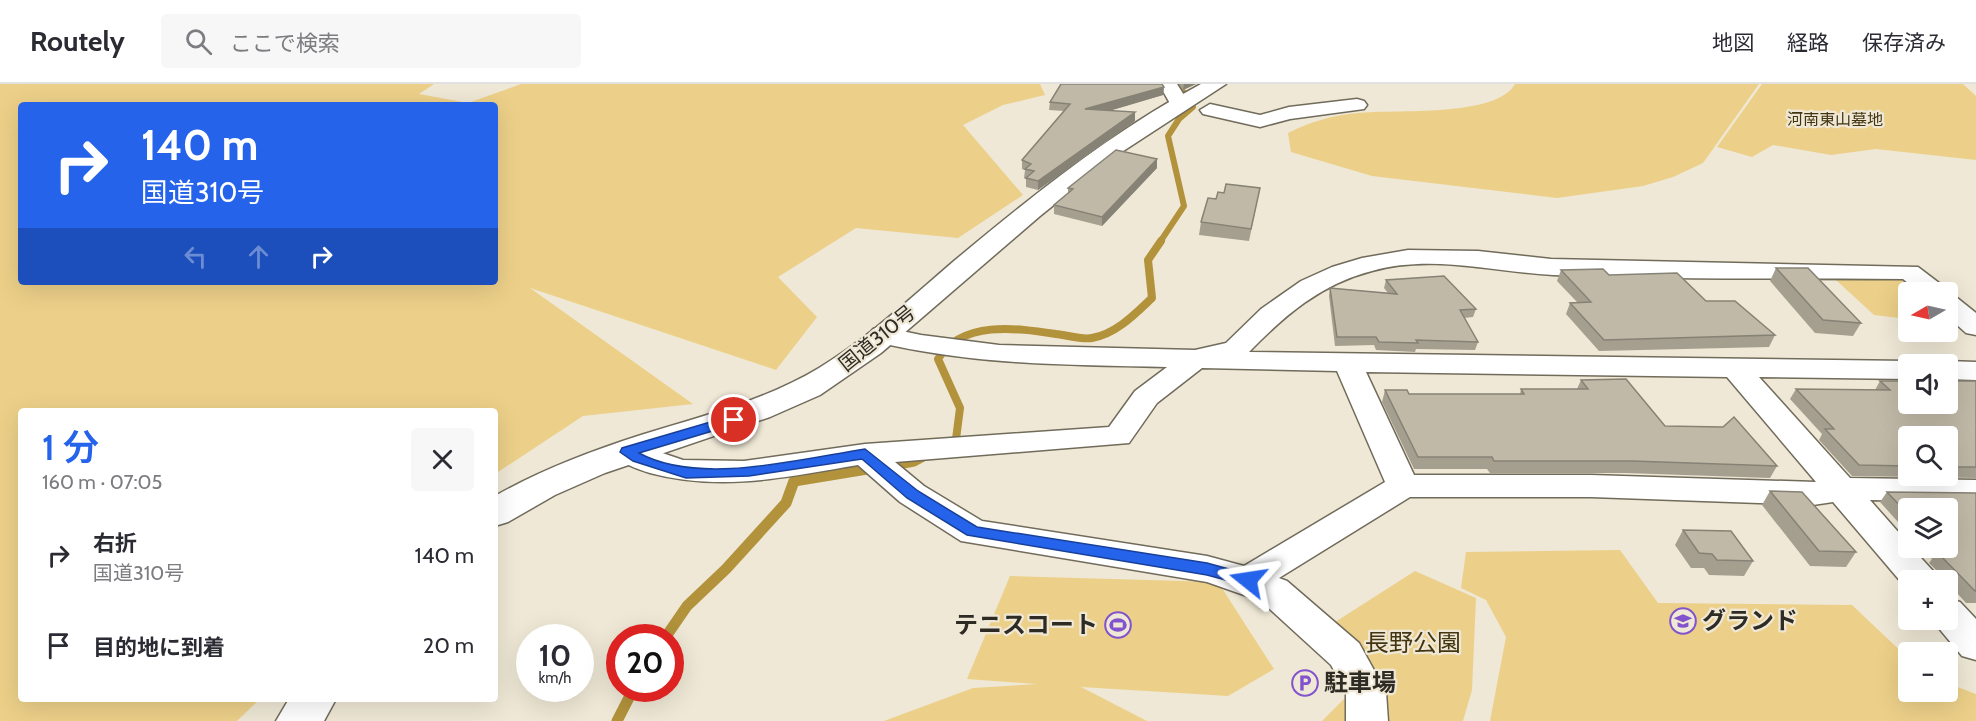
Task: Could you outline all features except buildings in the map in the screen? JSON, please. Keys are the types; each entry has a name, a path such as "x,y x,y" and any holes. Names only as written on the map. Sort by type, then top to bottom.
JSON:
{"highway":[{"name":"国道310号","path":"498,511 525,494 627,452 755,413 796,395 833,373 883,335 1052,194 1182,96 1216,84"},
{"path":"299,721 312,702"}],"street":[{"path":"1182,96 1212,118 1260,121 1289,113 1357,105"},
{"path":"627,452 638,458 686,473 749,471 873,461 920,449 1118,436 1146,397 1195,359 1236,349 1270,315 1310,286 1331,276 1371,263 1408,257 1478,258 1551,267 1909,272 1922,282"},
{"path":"1958,312 1976,327"},
{"path":"883,335 920,345 966,350 1099,358 1348,364 1898,370"},
{"path":"1348,364 1403,486"},
{"path":"1734,368 1911,570"},
{"path":"1958,370 1976,371"},
{"path":"873,461 912,494 973,532 1207,569 1248,580 1274,591 1345,654 1366,692 1367,721"},
{"path":"1248,580 1403,486 1591,486 1812,494 1841,489 1976,491"}],"green space":[{"path":"0,84 434,84 419,94 463,102 18,102 18,285 498,285 498,102 471,102 521,84 1040,84 1045,95 1003,105 963,125 1023,195 958,238 856,228 778,277 817,317 776,370 530,288 693,404 583,416 498,472 498,408 18,408 18,702 257,702 237,721 0,721"},
{"path":"1515,84 1759,84 1703,163 1673,177 1643,186 1557,198 1372,176 1291,152 1288,133 1322,120 1358,113 1466,107 1488,102 1504,95"},
{"name":"河南東山墓地","path":"1762,84 1963,84 1976,96 1976,160 1876,149 1831,155 1773,145 1752,157 1717,147"},
{"path":"1908,278 1913,282 1898,282 1898,318 1874,315 1836,280"},
{"name":"グランド","path":"1620,550 1658,603 1852,605 1898,649 1898,702 1958,702 1958,687 1976,694 1976,721 1490,721 1506,637 1486,600 1461,588 1466,552"},
{"name":"長野公園","path":"1415,571 1476,598 1472,690 1463,721 1322,721 1364,679 1332,624"},
{"name":"テニスコート","path":"1010,576 1218,582 1274,669 1228,696 1081,687 1147,721 884,721 973,688 1037,684 967,679"}],"waterway":[{"path":"1160,242 1184,206 1168,136 1179,119 1193,107 1178,84"},
{"path":"948,443 956,439 960,408 938,359 948,346 975,332 991,330 1024,330 1083,338 1101,336 1125,323 1152,298 1148,260 1161,241"},
{"path":"887,466 914,461 925,455"},
{"path":"675,624 687,606 726,569 786,503 794,481 873,468"},
{"path":"617,721 627,702"}],"place":[{"name":"グランド","path":"1683,621"},
{"name":"テニスコート","path":"1118,625"},
{"name":"駐車場","path":"1305,683"}],"route":[{"path":"734,420 627,452 638,458 686,473 749,471 865,454 912,494 973,532 1207,569 1248,580"}]}
